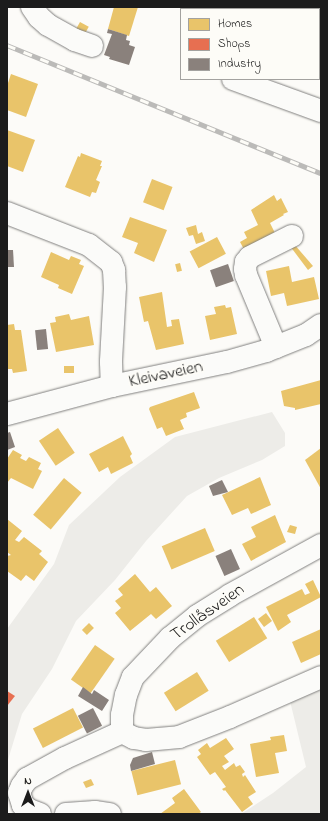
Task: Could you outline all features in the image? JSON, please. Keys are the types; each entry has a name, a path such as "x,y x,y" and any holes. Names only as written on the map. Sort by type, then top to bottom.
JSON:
{"street":[{"path":"32,7 39,17 48,25 75,40 92,46"},
{"path":"236,80 321,111"},
{"path":"7,213 89,245 111,262 114,270 115,287 111,362 112,386"},
{"path":"276,347 246,275 246,262 250,257 292,236"},
{"name":"Kleivaveien","path":"7,414 112,386 226,362 276,347 306,335 321,325"},
{"name":"Trollåsveien","path":"122,732 122,715 126,695 133,676 170,638 197,616 230,595 321,545"},
{"path":"40,814 29,810 20,799 19,793 27,780 65,758 122,732 134,738 146,740 179,737 230,717 321,677"},
{"path":"66,814 95,812 110,814"}],"shaded area":[{"path":"272,412 285,433 285,446 262,460 219,478 187,496 146,541 115,580 76,621 52,669 22,714 7,763 7,629 54,564 69,525 120,477 175,437"},
{"path":"321,688 321,814 241,814 273,793 306,767 290,701"}],"building: Homes":[{"path":"114,7 138,7 129,36 108,29"},
{"path":"80,22 89,27 82,38 74,33"},
{"path":"11,74 38,84 26,117 7,110 7,86"},
{"path":"7,130 35,140 23,172 7,166"},
{"path":"81,153 102,161 100,166 102,166 96,180 100,182 96,193 92,192 90,197 65,187 78,156 80,157"},
{"path":"152,179 173,187 164,210 143,202"},
{"path":"274,195 277,201 281,198 288,212 270,223 276,235 246,253 240,242 247,238 244,232 258,225 251,210"},
{"path":"130,217 167,230 154,262 134,253 138,243 122,237"},
{"path":"196,225 198,234 202,232 205,241 196,244 193,235 189,236 186,228"},
{"path":"217,237 226,254 199,268 190,252"},
{"path":"294,244 313,266 308,270 290,246"},
{"path":"51,252 69,260 71,256 81,260 79,264 84,266 72,294 58,288 59,285 41,277"},
{"path":"180,263 182,271 177,272 175,264"},
{"path":"289,266 292,282 314,277 319,299 287,306 284,293 271,296 266,271"},
{"path":"162,292 167,327 172,326 171,320 179,319 184,344 156,350 148,321 144,322 139,297"},
{"path":"225,305 226,308 231,307 237,334 210,340 205,316 216,314 214,307"},
{"path":"69,314 71,320 89,316 94,345 56,352 50,323 56,322 55,317"},
{"path":"14,324 15,330 21,330 27,371 13,373 12,369 7,369 7,325"},
{"path":"64,366 74,366 74,373 64,373"},
{"path":"321,380 321,404 295,410 295,408 284,406 281,391"},
{"path":"194,392 200,408 186,413 187,417 180,420 184,429 166,436 162,427 157,429 149,409 150,407"},
{"path":"58,428 75,453 56,466 39,441"},
{"path":"123,436 132,454 130,456 133,463 111,474 108,467 99,472 89,454"},
{"path":"321,448 321,489 305,460"},
{"path":"13,450 22,455 20,458 26,461 29,457 41,463 38,469 42,471 33,489 11,478 7,483 7,459"},
{"path":"260,477 271,505 251,514 248,508 232,515 222,495"},
{"path":"64,478 82,493 51,530 33,515"},
{"path":"275,515 286,542 251,561 242,544 256,537 251,527"},
{"path":"7,519 22,531 15,540 19,542 24,537 42,551 39,554 48,562 34,581 26,575 21,581 7,571 7,556 11,555 7,552"},
{"path":"290,525 297,527 295,534 287,532"},
{"path":"205,528 215,551 172,569 162,546"},
{"path":"135,574 150,592 156,587 172,606 156,619 151,614 130,631 115,613 121,608 115,601 123,595 118,589"},
{"path":"313,580 321,597 287,615 291,622 278,631 266,607 302,589 305,595 310,593 305,584"},
{"path":"266,613 272,621 264,627 258,619"},
{"path":"254,617 267,638 229,662 216,641"},
{"path":"89,623 94,628 87,635 82,630"},
{"path":"321,629 321,654 301,663 292,642"},
{"path":"95,645 115,659 91,693 71,679"},
{"path":"197,672 209,691 176,711 164,693"},
{"path":"73,708 83,728 43,748 33,728"},
{"path":"284,735 287,751 275,753 279,773 256,777 250,744 271,740 270,737"},
{"path":"226,738 234,749 224,756 229,762 222,766 225,770 234,763 236,767 240,765 245,772 242,774 243,777 245,775 256,792 248,797 253,804 242,812 225,790 224,791 222,789 226,787 215,772 210,775 197,757 201,754 198,750 207,743 210,748"},
{"path":"175,760 181,784 137,795 131,771"},
{"path":"91,779 94,785 86,788 83,782"},
{"path":"184,789 201,812 198,814 160,814 175,803 172,798"}],"building: Shops":[{"path":"7,691 15,696 7,706"}],"building: Industry":[{"path":"108,29 127,35 126,40 130,41 129,45 135,47 129,65 109,59 110,57 104,55 112,34 107,33"},
{"path":"7,250 13,250 14,267 7,267"},
{"path":"228,264 234,281 216,287 210,270"},
{"path":"46,329 48,349 37,350 35,330"},
{"path":"10,432 15,447 7,450 7,433"},
{"path":"222,480 228,492 213,496 209,486"},
{"path":"231,549 240,569 224,576 215,556"},
{"path":"83,687 92,694 94,690 109,700 102,711 78,696"},
{"path":"93,708 102,726 87,734 78,716"},
{"path":"152,752 155,764 131,771 130,765 133,758"}],"railway":[{"path":"7,45 321,173"}]}
